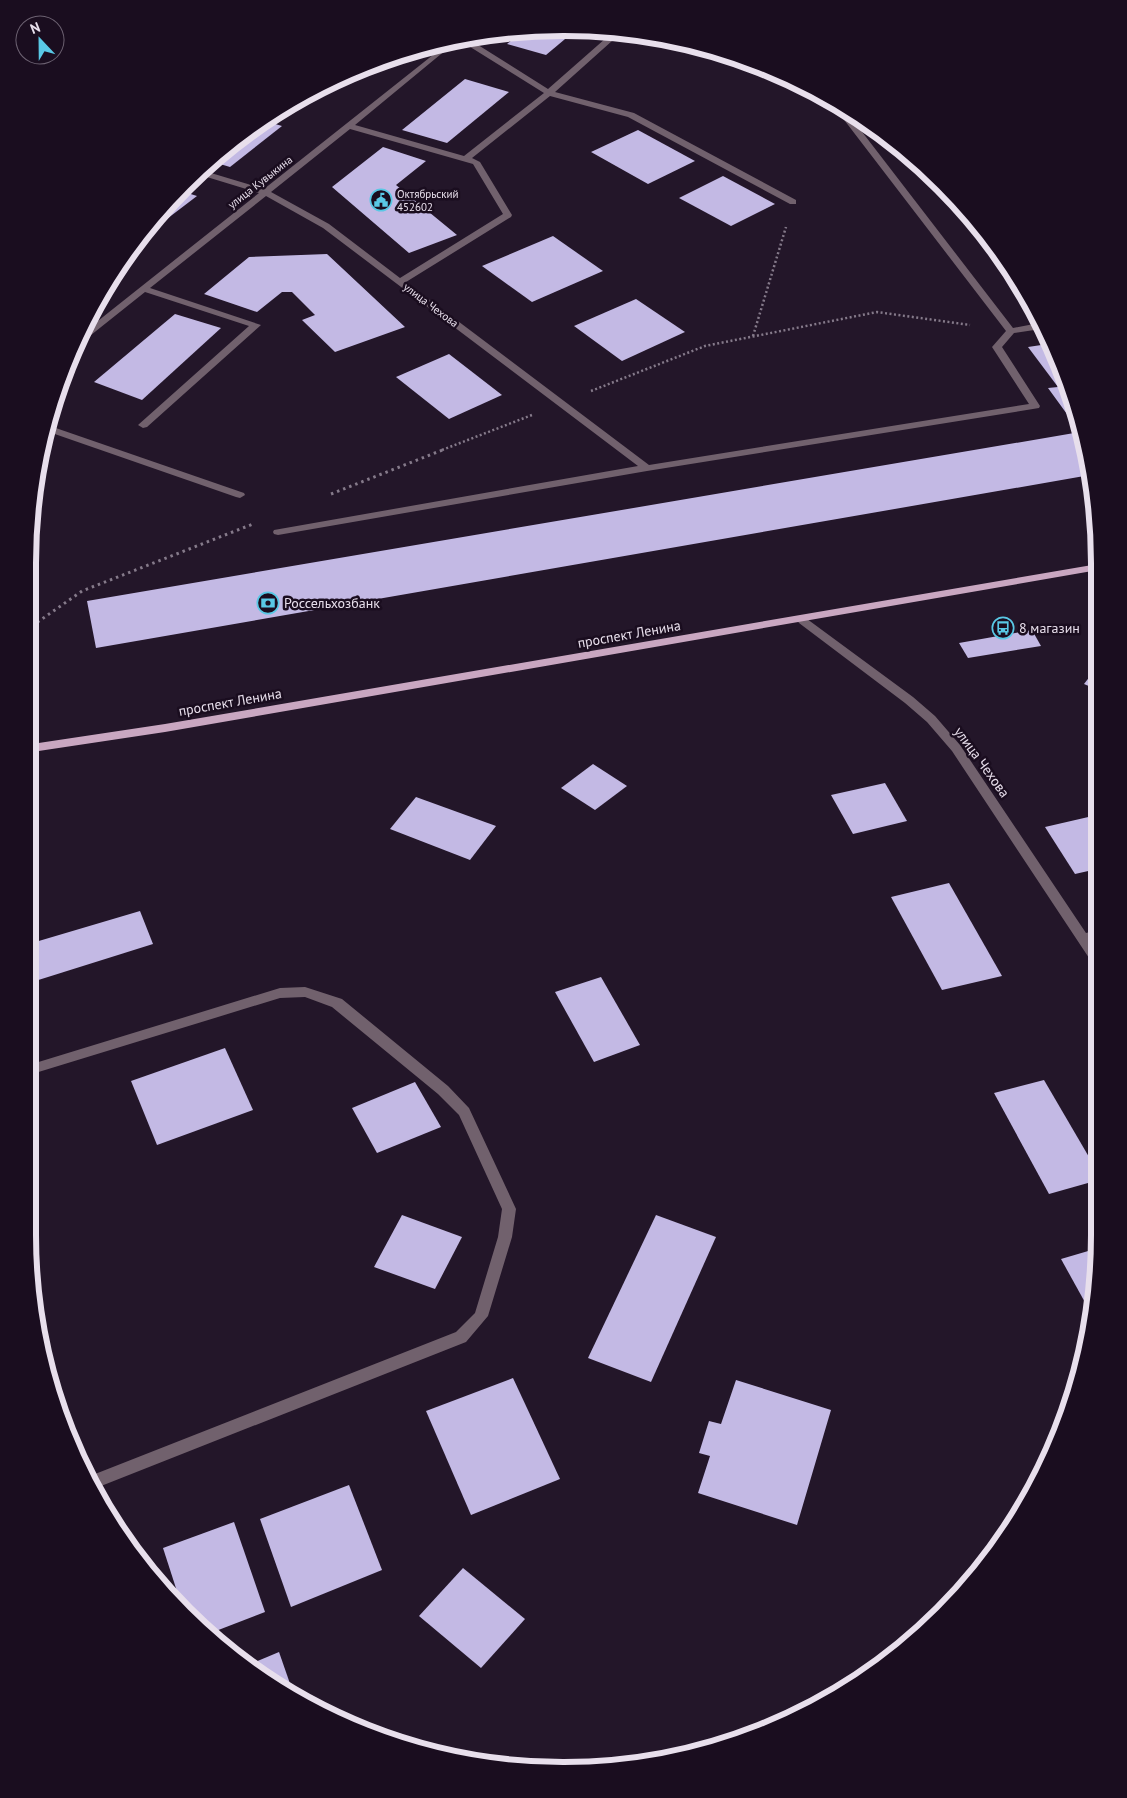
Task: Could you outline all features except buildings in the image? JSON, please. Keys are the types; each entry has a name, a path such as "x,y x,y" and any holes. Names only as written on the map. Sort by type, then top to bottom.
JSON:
{"main road":[{"name":"проспект Ленина","path":"36,747 165,728 803,620 1091,568"},
{"name":"проспект Ленина","path":"36,755 165,728"}],"street":[{"path":"465,159 549,93 611,38"},
{"path":"471,45 549,93 631,115 794,202"},
{"name":"улица Кувыкина","path":"90,331 444,50"},
{"path":"850,121 1011,331"},
{"path":"349,126 476,162 508,214 400,282"},
{"name":"улица Чехова","path":"208,175 265,192 326,226 647,468"},
{"path":"143,425 256,325 144,289"},
{"path":"278,532 647,468 1035,406 997,347 1011,331 1034,327"},
{"path":"53,430 240,495"},
{"name":"улица Чехова","path":"803,620 909,700 931,719 956,748 1090,936"},
{"path":"36,1068 280,993 305,992 337,1003 443,1090 464,1112 509,1210 505,1238 481,1316 461,1337 98,1480"}],"path":[{"path":"753,336 794,202"},
{"path":"322,497 705,346 877,312 1011,331"},
{"path":"36,623 82,591 258,522"}],"place":[{"name":"Октябрьский 452602","path":"381,200"},
{"name":"Россельхозбанк","path":"268,603"},
{"name":"8 магазин","path":"1003,628"}]}
